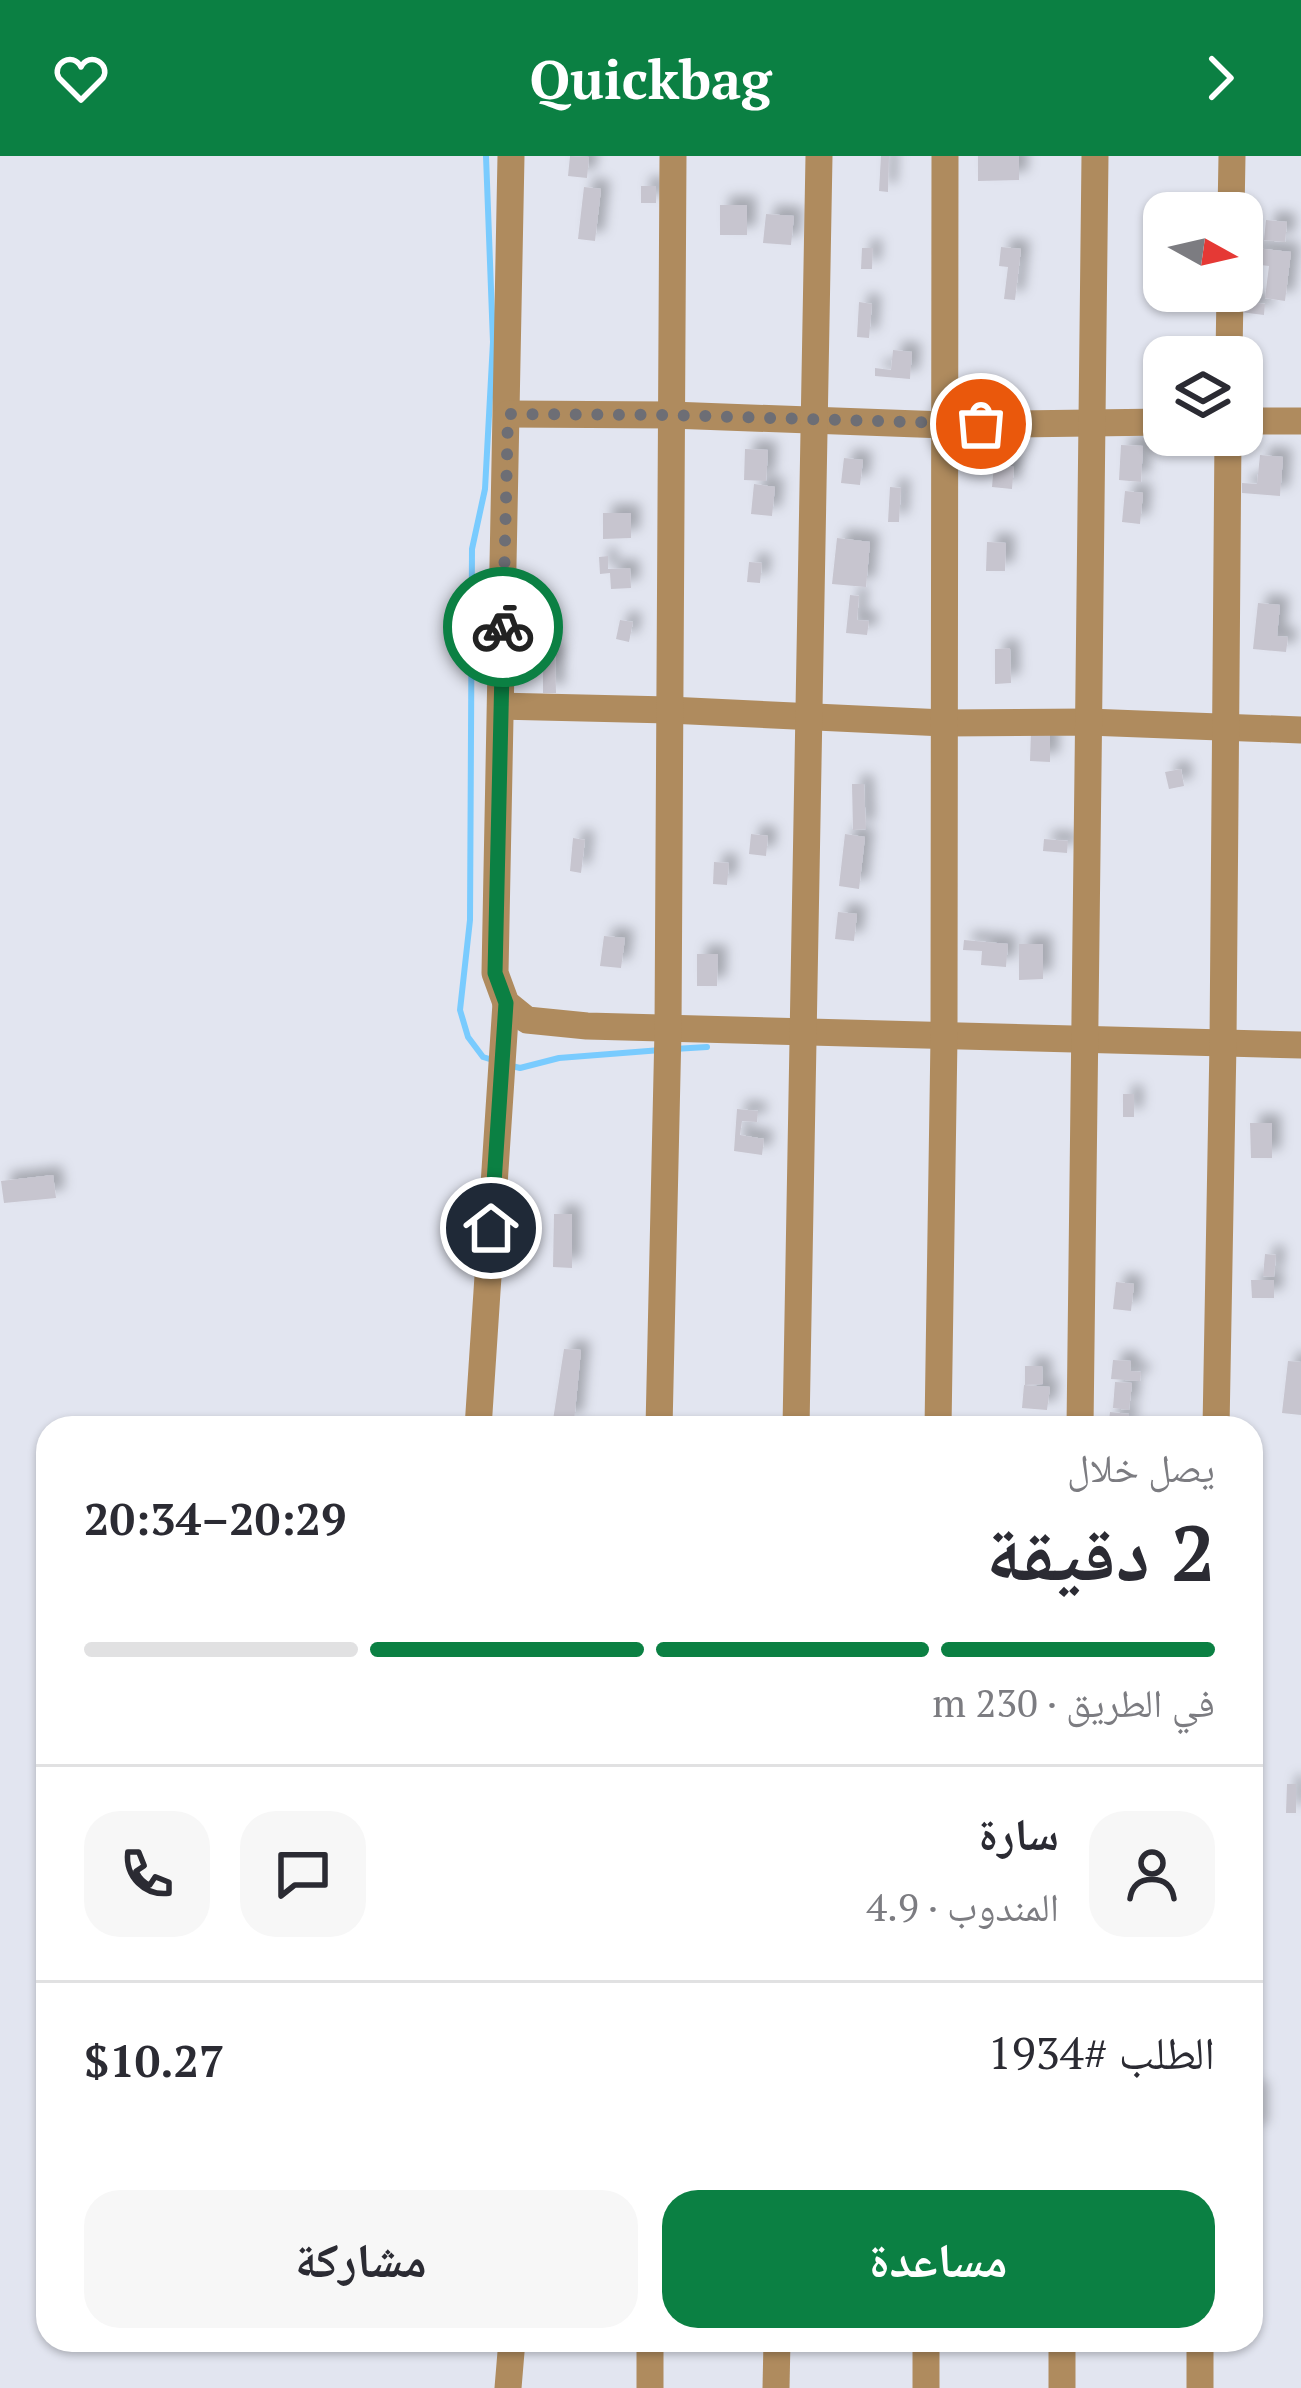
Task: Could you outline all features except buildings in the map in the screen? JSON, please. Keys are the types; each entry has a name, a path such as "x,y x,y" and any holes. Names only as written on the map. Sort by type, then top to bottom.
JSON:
{"street":[{"path":"479,1416 506,1003 495,973 511,156"},
{"path":"658,1416 668,1030 673,156"},
{"path":"796,1416 819,156"},
{"path":"938,1416 944,1036 945,156"},
{"path":"1080,1416 1095,156"},
{"path":"1231,192 1232,156"},
{"path":"508,414 945,425 1143,423"},
{"path":"1263,421 1301,421"},
{"path":"1216,1416 1228,456"},
{"path":"501,706 944,723 1088,722 1301,730"},
{"path":"506,1003 527,1020 668,1030 1301,1045"},
{"path":"508,2388 511,2352"},
{"path":"650,2352 650,2388"},
{"path":"776,2388 777,2352"},
{"path":"926,2352 926,2388"},
{"path":"1061,2388 1062,2352"},
{"path":"1200,2388 1201,2352"}],"waterway":[{"path":"486,156 493,342 485,489 472,549 470,920 460,1010 468,1037 483,1057 496,1061"},
{"path":"674,1049 707,1047"},
{"path":"508,1065 520,1068 559,1058 661,1050"}],"way so far":[{"path":"503,627 508,414 981,424"}],"route":[{"path":"491,1228 506,1003 495,973 503,627"}]}
